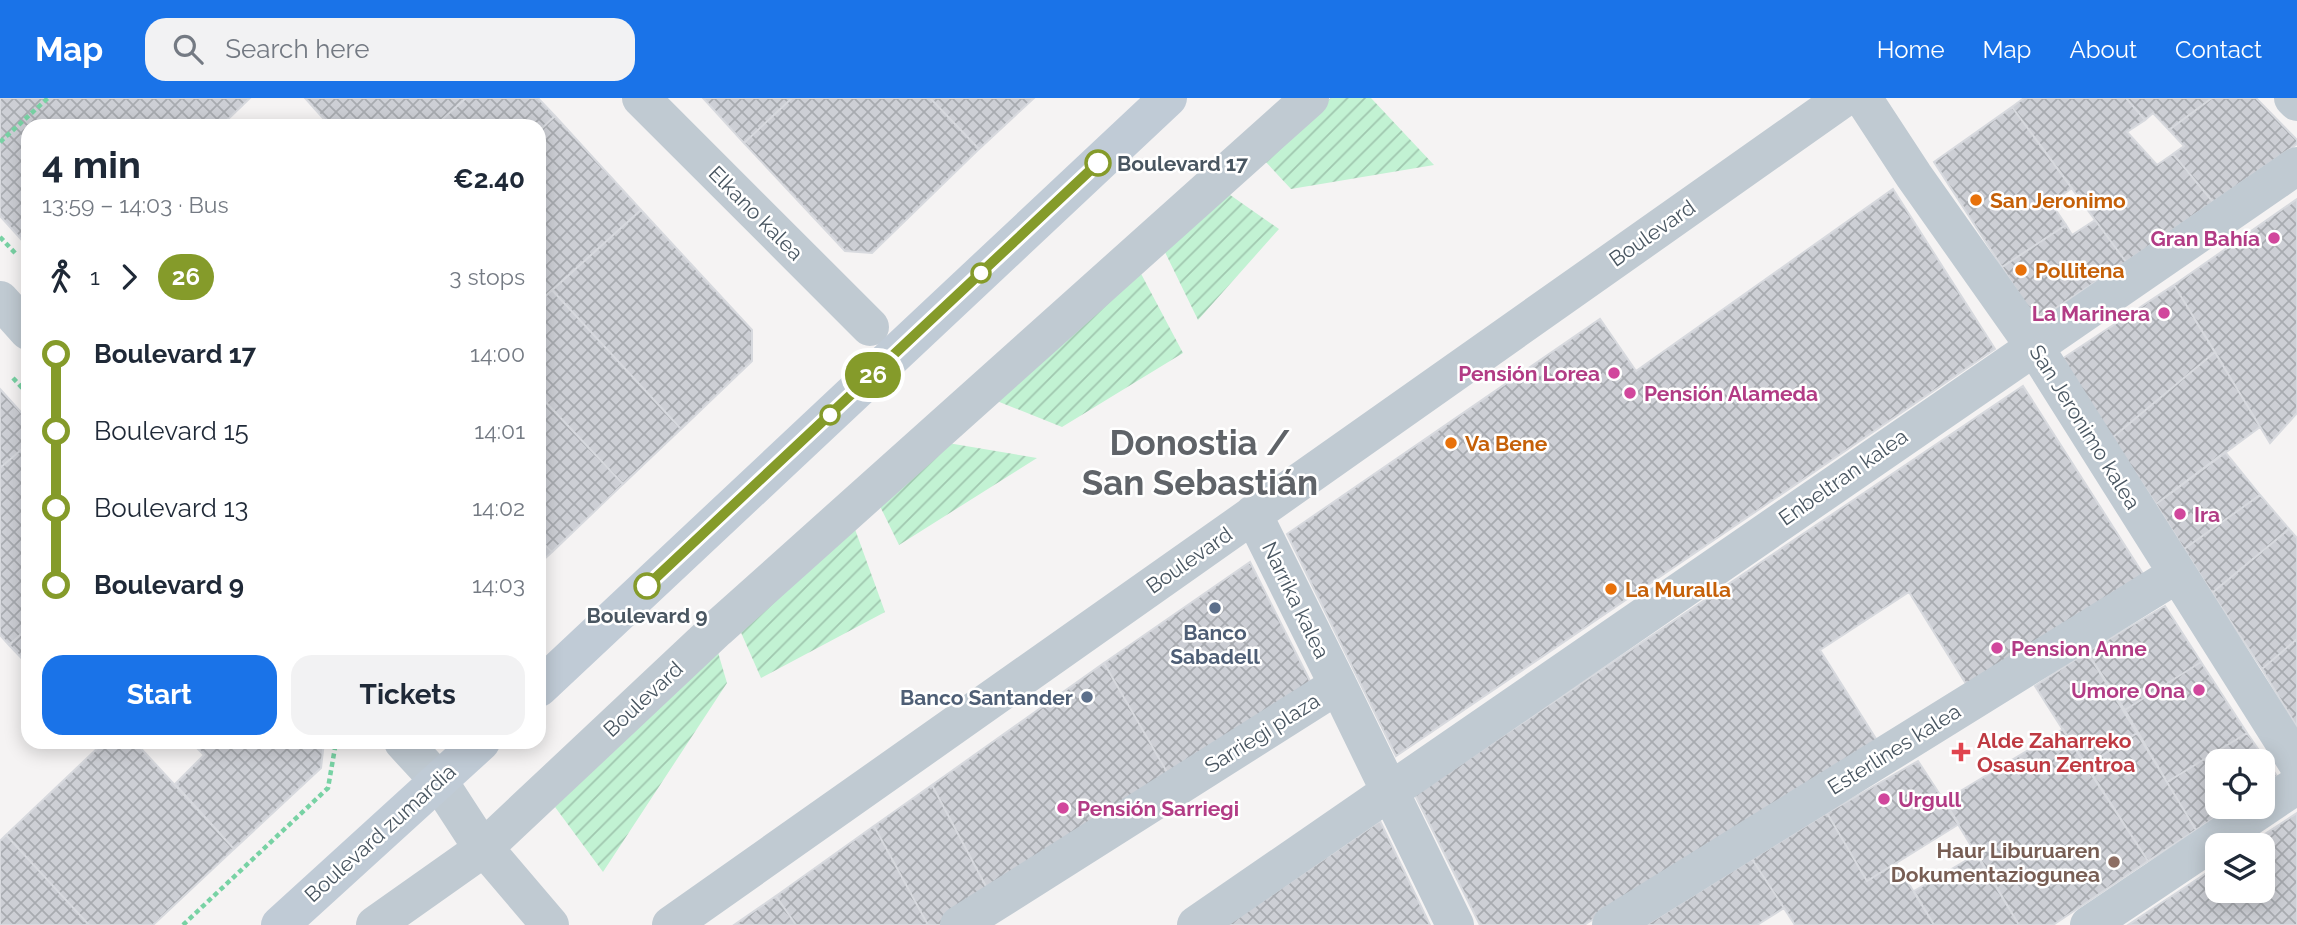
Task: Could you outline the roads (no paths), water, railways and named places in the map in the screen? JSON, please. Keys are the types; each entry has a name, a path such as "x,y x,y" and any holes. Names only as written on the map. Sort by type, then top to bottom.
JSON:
{"main road":[{"path":"546,681 1168,98"},
{"name":"Boulevard zumardia","path":"280,925 473,749"}],"street":[{"name":"Elkano kalea","path":"641,98 870,327"},
{"name":"Boulevard","path":"375,925 484,848 718,629 1310,98"},
{"name":"Boulevard","path":"671,925 1844,98"},
{"name":"San Jeronimo kalea","path":"1863,98 1914,176 2034,346 2297,763"},
{"path":"2293,98 2297,102"},
{"name":"Enbeltran kalea","path":"1390,790 2297,166"},
{"path":"0,300 21,323"},
{"name":"Narrika kalea","path":"1253,514 1338,685"},
{"name":"Esterlines kalea","path":"1611,925 2177,573"},
{"name":"Sarriegi plaza","path":"959,925 1338,685 1390,790"},
{"path":"410,749 439,780 484,848 550,925"},
{"path":"2089,925 2297,785"},
{"path":"1196,925 1390,790 1455,925"}],"place":[{"name":"Boulevard 17","path":"1098,163"},
{"name":"San Jeronimo","path":"1976,200"},
{"name":"Gran Bahía","path":"2274,238"},
{"name":"Pollitena","path":"2021,270"},
{"name":"La Marinera","path":"2164,313"},
{"name":"Pensión Lorea","path":"1614,373"},
{"name":"Pensión Alameda","path":"1630,393"},
{"name":"Va Bene","path":"1451,443"},
{"name":"Ira","path":"2180,514"},
{"name":"Boulevard 9","path":"647,586"},
{"name":"La Muralla","path":"1611,589"},
{"name":"Banco Sabadell","path":"1215,608"},
{"name":"Pension Anne","path":"1997,648"},
{"name":"Umore Ona","path":"2199,690"},
{"name":"Banco Santander","path":"1087,697"},
{"name":"Alde Zaharreko Osasun Zentroa","path":"1961,752"},
{"name":"Urgull","path":"1884,799"},
{"name":"Pensión Sarriegi","path":"1063,808"},
{"name":"Haur Liburuaren Dokumentaziogunea","path":"2114,862"}],"district":[{"name":"Donostia / San Sebastián","path":"1200,462"}]}
